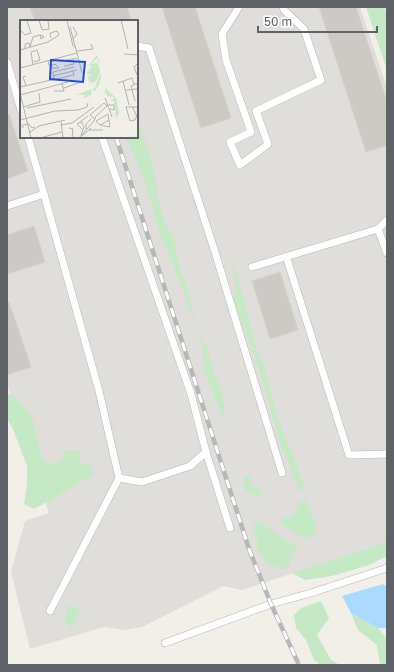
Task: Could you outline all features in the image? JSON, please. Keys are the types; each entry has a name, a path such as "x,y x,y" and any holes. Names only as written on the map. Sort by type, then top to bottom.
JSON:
{"lane":[{"path":"239,7 222,34 226,60 251,132 230,142 240,165 268,144 256,111 321,80 304,29 284,10 283,7"},
{"path":"138,46 149,48 282,473"},
{"path":"7,62 20,106"},
{"path":"13,81 20,78"},
{"path":"28,138 99,391 119,478 50,611"},
{"path":"102,138 191,394 206,452 230,528"},
{"path":"7,206 44,194"},
{"path":"252,267 378,229 387,220"},
{"path":"378,229 387,253"},
{"path":"286,256 349,455 387,454"},
{"path":"119,478 142,482 190,466 206,452"},
{"path":"165,643 271,604 311,593 387,568"}],"shaded area":[{"path":"7,7 360,7 387,88 387,542 242,590 223,586 142,627 124,630 104,627 30,649 11,572 25,521 49,513 7,384"}],"green space":[{"path":"366,7 384,7 387,13 387,70"},
{"path":"138,127 141,128 154,170 157,195 164,223 174,237 178,262 188,290 195,322 159,232 145,181 126,138 138,138"},
{"path":"230,250 258,353 264,365 274,407 305,490 298,490 288,461 282,449 258,367 233,297 237,293"},
{"path":"200,336 207,347 212,368 221,389 224,405 224,421 204,369 204,357"},
{"path":"7,393 18,399 32,417 41,455 47,464 62,462 65,450 80,451 79,464 89,464 94,475 34,509 24,504 27,484 27,466 13,429 7,418"},
{"path":"249,475 252,486 262,491 260,497 245,491 243,478"},
{"path":"307,501 316,523 316,533 306,539 281,524 283,517 292,516 300,502"},
{"path":"260,521 270,530 298,547 291,554 290,565 281,569 266,562 257,549 257,538 252,528"},
{"path":"387,542 387,556 369,565 332,576 305,580 292,573"},
{"path":"321,601 329,618 317,635 331,660 340,665 321,665 314,660 306,640 296,628 294,615 301,608"},
{"path":"68,605 81,610 71,628 65,621"},
{"path":"351,613 378,628 387,639 387,665 380,665 377,645 358,630"}],"water":[{"path":"383,584 387,587 387,628 378,628 351,613 342,596"}],"building":[{"path":"30,7 127,7 131,20 35,20"},
{"path":"162,7 195,7 231,118 201,128"},
{"path":"319,7 356,7 387,102 387,145 366,152"},
{"path":"9,114 28,171 7,179 7,115"},
{"path":"34,226 45,262 7,274 7,235"},
{"path":"280,272 298,330 270,339 252,281"},
{"path":"7,302 9,302 31,367 7,375"}],"railway":[{"path":"116,138 249,549 271,604 299,665"}]}
